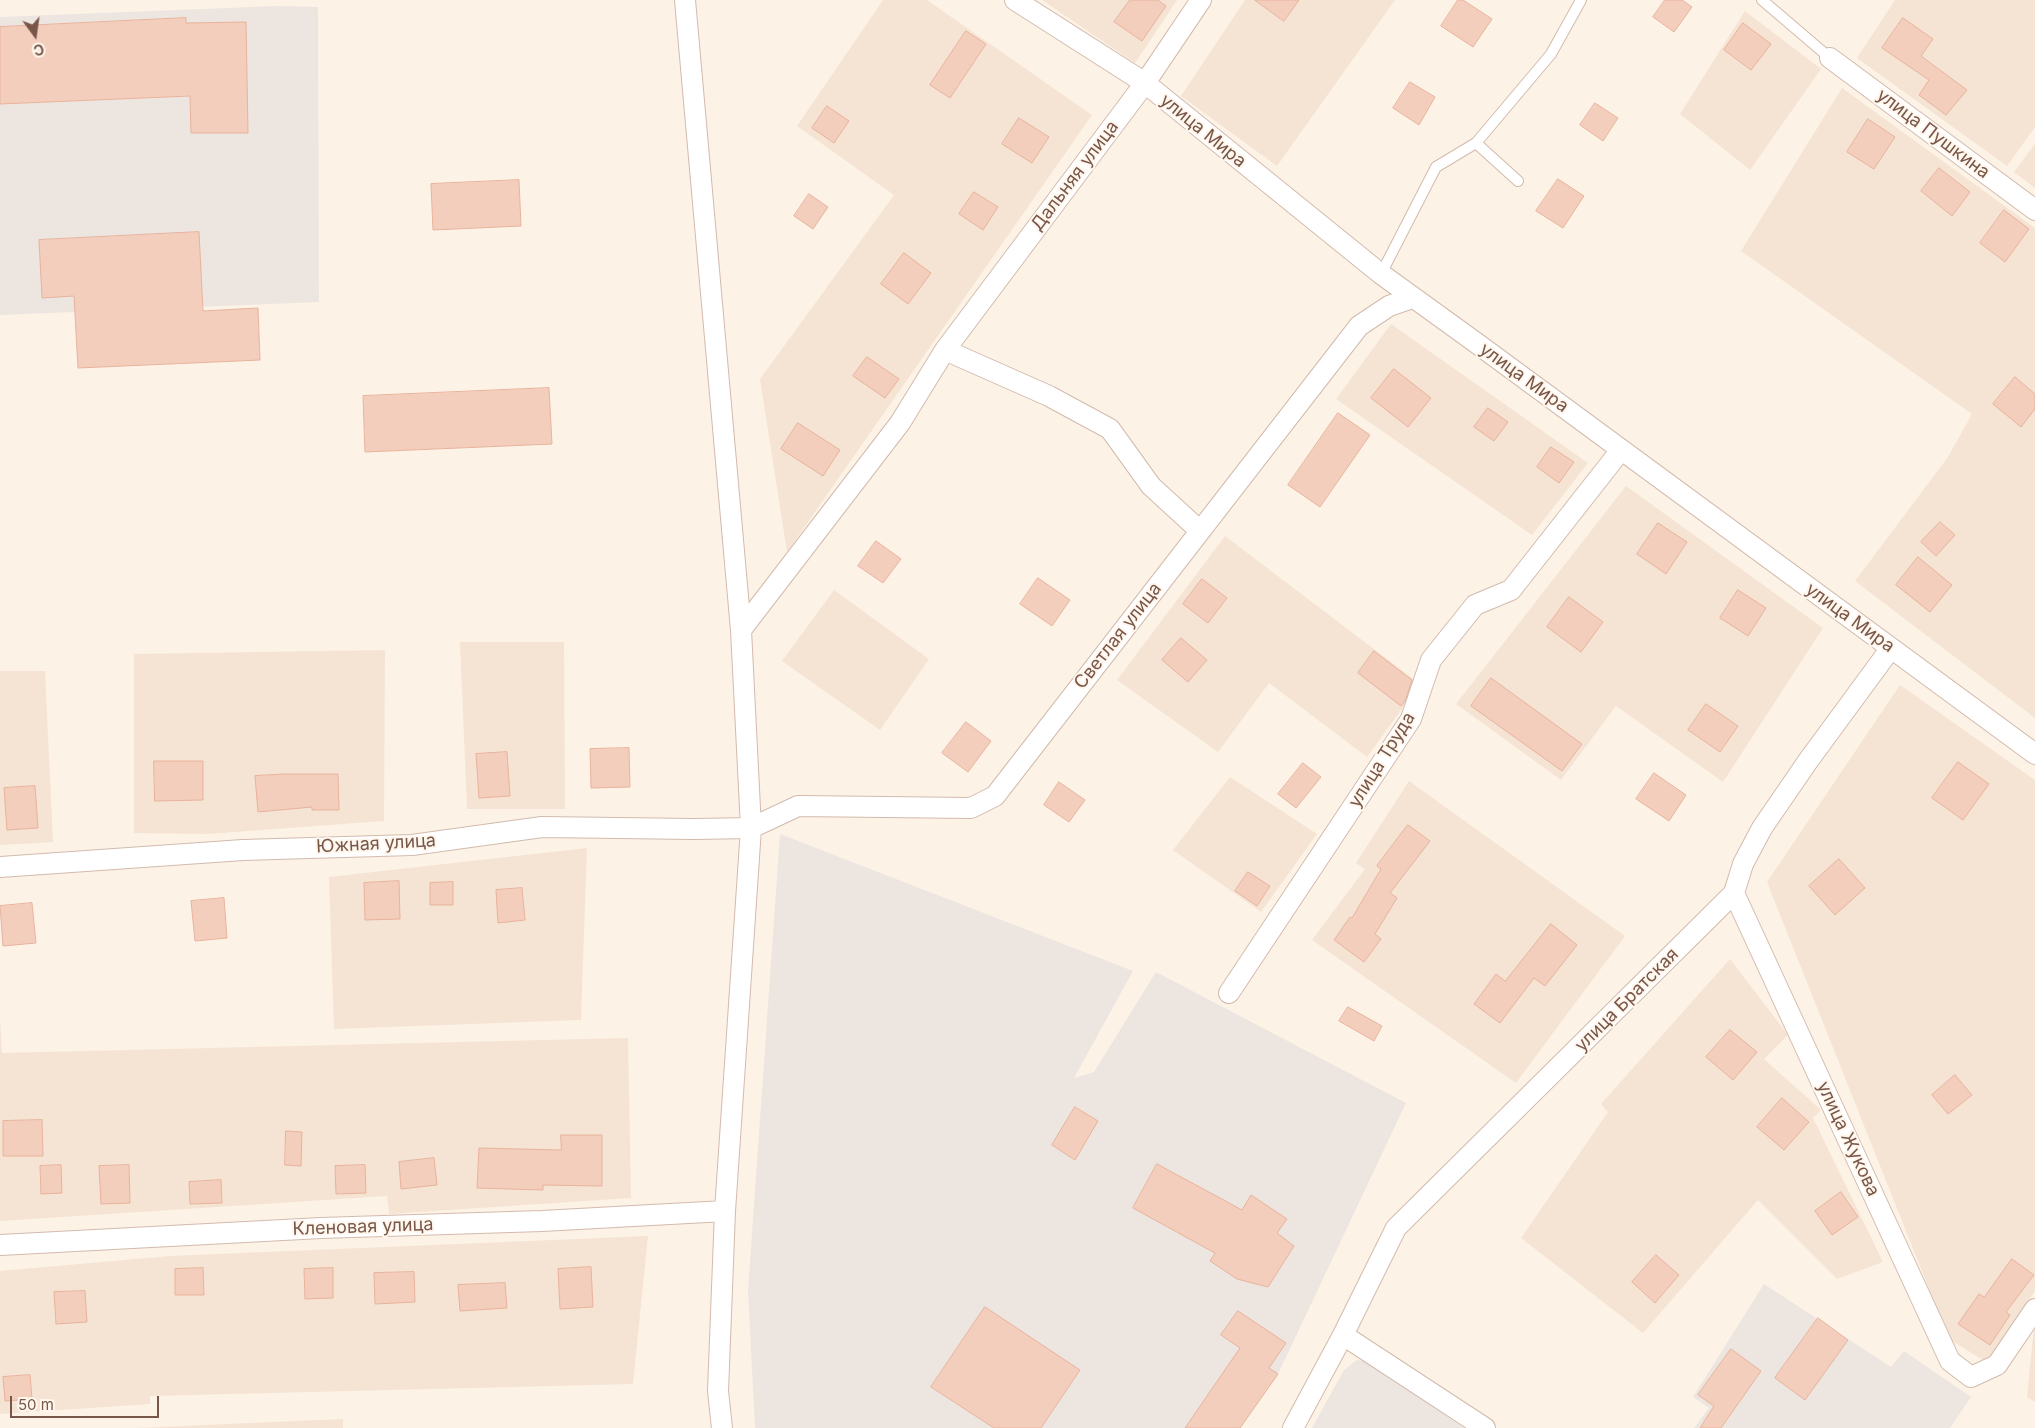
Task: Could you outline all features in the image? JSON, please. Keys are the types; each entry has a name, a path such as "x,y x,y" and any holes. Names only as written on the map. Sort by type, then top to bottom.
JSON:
{"street":[{"path":"685,0 741,630 751,828 725,1211 718,1391 722,1428"},
{"name":"улица Мира","path":"1016,0 1145,83 1380,274 2035,754"},
{"name":"Дальняя улица","path":"741,630 900,423 946,350 1145,83 1201,0"},
{"name":"улица Пушкина","path":"1830,58 2035,210"},
{"name":"Светлая улица","path":"751,828 798,806 971,808 994,796 1359,326 1388,306 1412,298"},
{"path":"946,350 1049,396 1110,429 1151,486 1199,530"},
{"name":"улица Труда","path":"1229,994 1411,719 1431,660 1475,605 1511,590 1621,450"},
{"name":"улица Братская","path":"1293,1428 1343,1335 1396,1228 1734,893 1743,864 1762,828 1808,761 1891,648"},
{"name":"Южная улица","path":"0,867 243,850 412,845 542,827 751,828"},
{"name":"улица Жукова","path":"1734,893 1950,1361 1971,1377 1997,1365 2035,1309"},
{"name":"Кленовая улица","path":"0,1245 321,1228 542,1221 725,1211"},
{"path":"1343,1335 1485,1428"}],"lane":[{"path":"1380,274 1436,168 1476,143 1550,54 1581,0"},
{"path":"1762,0 1830,58"},
{"path":"1476,143 1518,181"}],"shaded area":[{"path":"883,0 927,0 1092,115 787,552 760,379 894,195 797,126"},
{"path":"1042,0 1177,0 1135,63"},
{"path":"1245,0 1395,0 1277,166 1181,96"},
{"path":"1895,0 2035,0 2035,127 2007,166 1857,58"},
{"path":"278,6 318,7 319,302 0,315 0,17"},
{"path":"1745,11 1821,69 1750,170 1680,114"},
{"path":"1842,88 2035,228 2035,718 1855,581 1948,457 1972,414 1741,251"},
{"path":"2035,144 2035,188 2014,172"},
{"path":"1391,324 1588,463 1532,535 1336,399"},
{"path":"1626,486 1823,628 1723,782 1616,706 1561,780 1456,704"},
{"path":"1225,536 1420,684 1367,757 1269,683 1218,752 1117,680"},
{"path":"834,590 929,659 880,730 782,661"},
{"path":"460,642 564,642 565,809 467,809"},
{"path":"385,650 384,821 207,834 134,833 134,654"},
{"path":"0,671 45,671 53,842 0,845"},
{"path":"1900,685 2035,780 2035,1291 1986,1362 1949,1339 1767,882"},
{"path":"1230,777 1317,834 1261,912 1173,850"},
{"path":"1409,781 1625,936 1516,1083 1312,940 1365,869 1356,863"},
{"path":"780,834 1133,971 1074,1078 1094,1072 1156,972 1406,1103 1278,1374 1240,1428 755,1428 748,1291"},
{"path":"587,848 581,1020 334,1029 329,877"},
{"path":"1730,959 1788,1035 1764,1059 1821,1110 1813,1118 1883,1262 1837,1279 1758,1200 1643,1333 1521,1238 1608,1112 1601,1104"},
{"path":"0,1018 2,1053 628,1038 631,1198 389,1214 387,1196 0,1221"},
{"path":"648,1236 633,1384 150,1396 150,1404 0,1414 0,1271 170,1256"},
{"path":"1764,1284 1891,1367 1904,1351 1971,1397 1950,1428 1694,1428 1709,1408 1693,1397"},
{"path":"2035,1317 2035,1402 2027,1397"},
{"path":"1357,1360 1371,1362 1464,1428 1312,1428 1344,1370"},
{"path":"343,1419 343,1428 135,1428"}],"building":[{"path":"1130,0 1158,0 1166,6 1142,41 1114,22"},
{"path":"1255,0 1299,0 1284,21"},
{"path":"1458,0 1463,0 1492,19 1473,47 1441,26"},
{"path":"1665,0 1682,0 1692,7 1674,32 1653,17"},
{"path":"186,18 186,23 246,22 248,133 191,133 190,96 0,104 0,27"},
{"path":"1903,18 1933,39 1921,56 1967,90 1946,115 1919,95 1929,80 1882,48"},
{"path":"1743,23 1771,44 1751,70 1724,50"},
{"path":"966,31 986,44 950,98 930,85"},
{"path":"1410,82 1435,97 1419,125 1393,108"},
{"path":"1595,103 1618,118 1603,141 1580,125"},
{"path":"827,106 849,121 834,143 812,128"},
{"path":"1019,118 1049,137 1032,163 1002,144"},
{"path":"1868,119 1895,137 1874,169 1847,152"},
{"path":"1939,168 1970,192 1952,216 1921,191"},
{"path":"1558,179 1584,196 1563,228 1536,211"},
{"path":"519,180 521,226 433,230 431,184"},
{"path":"974,192 998,207 983,230 959,214"},
{"path":"809,194 828,207 813,229 794,216"},
{"path":"2004,210 2029,229 2005,262 1980,243"},
{"path":"199,232 203,311 258,308 260,360 78,368 74,296 42,298 39,240"},
{"path":"904,253 931,273 908,304 881,284"},
{"path":"867,357 899,379 885,398 853,376"},
{"path":"1394,369 1431,398 1408,427 1371,398"},
{"path":"2015,377 2035,394 2035,409 2021,427 1993,404"},
{"path":"549,388 552,444 365,452 363,396"},
{"path":"1488,408 1508,422 1494,441 1474,427"},
{"path":"1338,413 1370,435 1320,507 1288,485"},
{"path":"798,423 840,450 823,476 781,449"},
{"path":"1551,447 1574,462 1559,483 1537,467"},
{"path":"1940,522 1955,535 1936,556 1921,542"},
{"path":"1658,523 1687,542 1666,574 1637,554"},
{"path":"876,541 901,559 883,583 858,566"},
{"path":"1918,557 1952,585 1930,612 1896,585"},
{"path":"1038,578 1070,600 1052,626 1020,604"},
{"path":"1202,579 1227,598 1208,623 1183,604"},
{"path":"1738,590 1766,608 1748,636 1720,618"},
{"path":"1569,597 1603,622 1581,652 1547,627"},
{"path":"1181,638 1207,660 1188,682 1162,660"},
{"path":"1374,651 1412,680 1405,701 1401,706 1358,673"},
{"path":"1491,678 1582,744 1562,771 1471,706"},
{"path":"1706,704 1738,726 1720,752 1688,730"},
{"path":"966,722 991,741 968,772 942,753"},
{"path":"629,748 630,787 591,788 590,749"},
{"path":"507,752 510,796 479,798 476,754"},
{"path":"154,761 203,761 203,800 155,801"},
{"path":"1958,762 1989,784 1963,820 1932,798"},
{"path":"1303,763 1321,777 1296,808 1278,794"},
{"path":"1654,773 1686,795 1669,821 1636,799"},
{"path":"338,774 339,810 312,810 312,807 258,812 255,776"},
{"path":"1059,782 1085,800 1069,822 1044,805"},
{"path":"35,786 38,828 7,830 4,788"},
{"path":"1408,825 1430,841 1390,893 1397,898 1375,934 1381,939 1364,962 1334,940 1350,917 1352,918 1381,869 1377,866"},
{"path":"1839,859 1865,888 1835,915 1809,886"},
{"path":"1248,872 1270,886 1257,906 1235,891"},
{"path":"399,881 400,919 365,920 364,883"},
{"path":"453,882 453,905 430,905 430,883"},
{"path":"522,888 525,920 498,923 496,890"},
{"path":"224,898 227,938 195,941 191,901"},
{"path":"32,903 36,943 3,946 0,906"},
{"path":"1551,924 1577,945 1545,986 1534,978 1500,1023 1474,1004 1496,974 1505,981"},
{"path":"1348,1007 1382,1026 1374,1041 1339,1021"},
{"path":"1730,1030 1757,1052 1733,1080 1706,1057"},
{"path":"1955,1075 1972,1095 1948,1114 1932,1095"},
{"path":"1782,1098 1809,1122 1784,1150 1757,1127"},
{"path":"1075,1107 1098,1121 1075,1160 1052,1145"},
{"path":"42,1120 43,1156 3,1156 3,1121"},
{"path":"286,1131 302,1132 301,1166 285,1165"},
{"path":"561,1135 602,1135 602,1186 543,1185 543,1190 477,1188 479,1148 561,1150"},
{"path":"434,1158 437,1185 401,1189 399,1162"},
{"path":"1157,1164 1242,1210 1251,1195 1287,1219 1277,1233 1294,1246 1268,1287 1237,1279 1210,1261 1215,1253 1133,1208"},
{"path":"61,1165 62,1193 41,1194 40,1166"},
{"path":"129,1165 130,1203 101,1204 99,1166"},
{"path":"365,1165 366,1193 336,1194 335,1166"},
{"path":"221,1180 222,1203 190,1204 189,1182"},
{"path":"1841,1192 1858,1217 1832,1235 1815,1211"},
{"path":"1656,1255 1679,1275 1655,1303 1632,1282"},
{"path":"2012,1259 2034,1275 2006,1312 2010,1315 1990,1345 1958,1324 1979,1294 1984,1297"},
{"path":"591,1267 593,1307 560,1309 558,1269"},
{"path":"203,1268 204,1295 175,1295 175,1269"},
{"path":"333,1268 333,1298 305,1299 304,1269"},
{"path":"414,1272 415,1302 375,1304 374,1273"},
{"path":"505,1283 507,1308 460,1311 458,1285"},
{"path":"85,1291 87,1322 56,1324 54,1292"},
{"path":"985,1307 1080,1370 1041,1428 994,1428 931,1387"},
{"path":"1238,1311 1286,1343 1269,1368 1278,1374 1240,1428 1185,1428 1240,1348 1221,1335"},
{"path":"1818,1318 1848,1340 1805,1400 1775,1378"},
{"path":"1731,1349 1761,1371 1721,1428 1700,1428 1714,1406 1698,1395"},
{"path":"30,1375 32,1399 5,1401 3,1377"}]}
